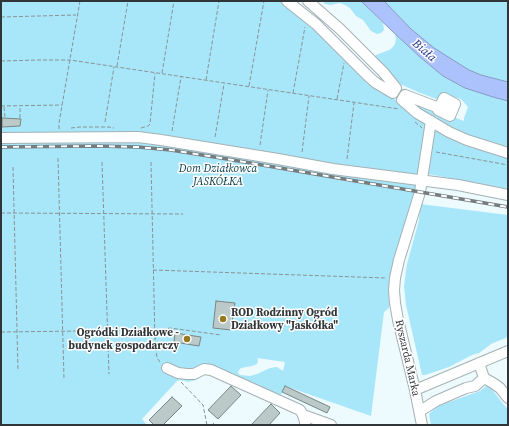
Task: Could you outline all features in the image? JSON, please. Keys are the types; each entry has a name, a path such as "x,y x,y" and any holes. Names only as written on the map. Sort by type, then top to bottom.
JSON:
{"street":[{"path":"287,1 316,24 376,83 393,93 393,90 396,88 384,73 340,29 308,1"},
{"path":"393,90 405,98"},
{"path":"452,107 439,108 405,95 405,98 402,100 417,113 449,132 467,140 508,152"},
{"name":"Ryszarda Marka","path":"422,425 397,314 394,290 399,260 420,192 431,121"},
{"path":"1,138 138,137 270,157 341,170 458,185 508,195"},
{"path":"415,390 508,351"},
{"path":"479,363 484,378 500,388 508,398"},
{"path":"167,368 178,373 187,374 194,374 204,369 211,370 300,410 304,420 331,425"},
{"path":"420,411 436,401 466,388 475,386 484,378"}],"path":[{"path":"59,123 80,1"},
{"path":"117,67 128,1"},
{"path":"161,74 174,1"},
{"path":"206,80 219,1"},
{"path":"249,87 264,1"},
{"path":"1,17 77,15"},
{"path":"293,93 305,24"},
{"path":"337,100 344,58"},
{"path":"1,61 70,60 401,110"},
{"path":"106,122 114,67"},
{"path":"138,137 141,128 150,124 155,73"},
{"path":"172,131 181,76"},
{"path":"216,137 224,83"},
{"path":"260,146 268,90"},
{"path":"302,152 310,96"},
{"path":"347,159 354,102"},
{"path":"1,106 62,105"},
{"path":"4,106 5,117"},
{"path":"20,106 20,118"},
{"path":"414,121 421,128"},
{"path":"426,150 508,164"},
{"path":"58,158 64,378"},
{"path":"102,162 109,374"},
{"path":"151,162 154,330 157,358 167,368"},
{"path":"13,167 18,371"},
{"path":"1,213 183,214"},
{"path":"153,270 395,278"},
{"path":"1,332 162,330 170,328 221,335"},
{"path":"155,340 157,334 162,330"},
{"path":"178,380 203,405 207,425"}],"green space":[{"name":"Dom Działkowca JASKÓŁKA","path":"1,1 284,1 386,92 413,114 426,121 415,189 391,303 388,309 384,312 371,416 285,386 279,400 208,373 196,380 188,382 181,380 177,381 142,419 147,425 1,425","holes":["257,358 285,362 283,371 277,367 270,368 250,376 240,375 238,373 241,368 257,364"]},
{"path":"322,1 361,1 383,23 384,30 377,34 371,31 363,20 356,16 350,8 345,5 340,3 331,5 325,4"},
{"path":"384,1 508,1 508,82 481,75 469,70 434,48 411,29"},
{"path":"395,34 443,76 493,97 508,101 508,150 455,132 405,99 464,121 468,107 461,99 450,96 436,99 400,84 390,72 374,59 376,55 392,48 395,44"},
{"path":"434,127 508,155 508,189 428,174"},
{"path":"420,204 508,215 508,337 491,344 479,353 449,367 425,375 422,375 406,305 404,286 407,264 419,220"},
{"path":"486,386 491,388 508,409 508,425 431,425 429,414 438,406 480,391"}],"water":[{"name":"Biała","path":"361,1 384,1 411,29 434,48 469,70 481,75 508,82 508,101 465,88 443,76 420,57"}],"building":[{"path":"2,118 21,119 20,126 2,127"},
{"name":"ROD Rodzinny Ogród Działkowy \"Jaskółka\"","path":"216,301 235,303 231,330 213,328"},
{"name":"Ogródki Działkowe - budynek gospodarczy","path":"175,333 201,337 199,346 174,342"},
{"path":"231,386 241,395 218,419 208,410"},
{"path":"285,386 330,407 327,413 282,392"},
{"path":"172,397 182,406 163,425 154,425 149,420"},
{"path":"271,404 280,413 269,425 251,425"}],"railway":[{"path":"1,147 97,146 138,147 171,150 508,207"}],"place":[{"name":"ROD Rodzinny Ogród Działkowy \"Jaskółka\"","path":"223,319"},
{"name":"Ogródki Działkowe - budynek gospodarczy","path":"187,339"}]}
